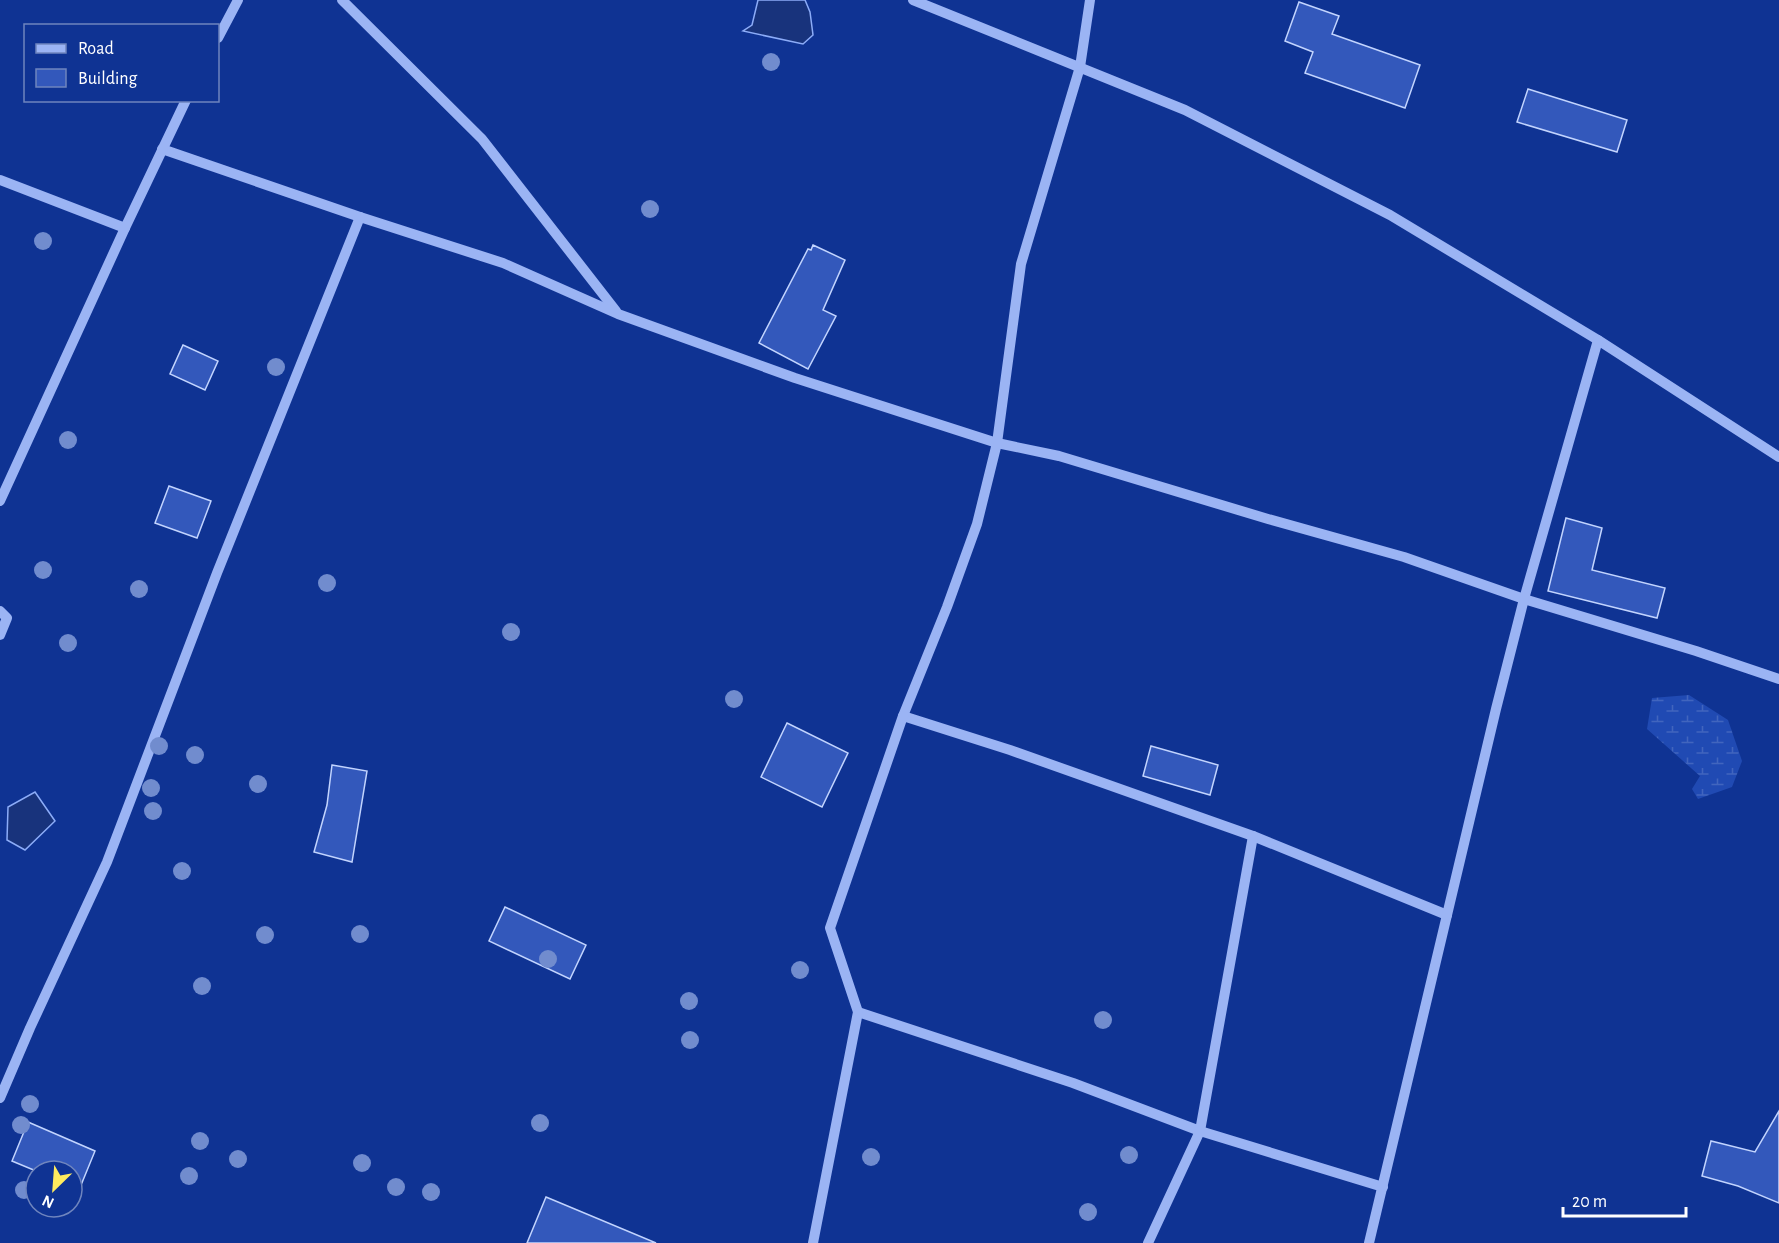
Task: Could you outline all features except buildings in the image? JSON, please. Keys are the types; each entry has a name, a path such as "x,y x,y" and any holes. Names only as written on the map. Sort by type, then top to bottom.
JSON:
{"street":[{"path":"219,36 238,0"},
{"path":"342,0 482,139 618,314"},
{"path":"913,0 1185,110 1390,215 1598,340 1779,457"},
{"path":"813,1243 858,1012 830,928 903,716 977,525 997,443 1020,264 1080,67 1090,0"},
{"path":"0,501 124,228 185,102"},
{"path":"162,149 360,218 503,263 618,314 795,378 997,443 1059,456 1404,557 1524,599 1696,651 1779,680"},
{"path":"0,180 124,228"},
{"path":"0,1098 107,862 217,573 360,218"},
{"path":"1370,1243 1524,599 1598,340"},
{"path":"0,611 7,618 0,635"},
{"path":"903,716 1010,750 1253,836 1447,915"},
{"path":"1148,1243 1200,1131 1253,836"},
{"path":"858,1012 1073,1083 1200,1131 1383,1187"}],"green space":[{"path":"1689,695 1728,720 1742,761 1732,787 1698,799 1692,789 1700,776 1647,729 1652,698"}],"shaded area":[{"path":"758,0 805,0 810,12 813,35 803,44 743,31 752,25"},
{"path":"35,792 55,821 25,850 7,840 8,807"}]}
